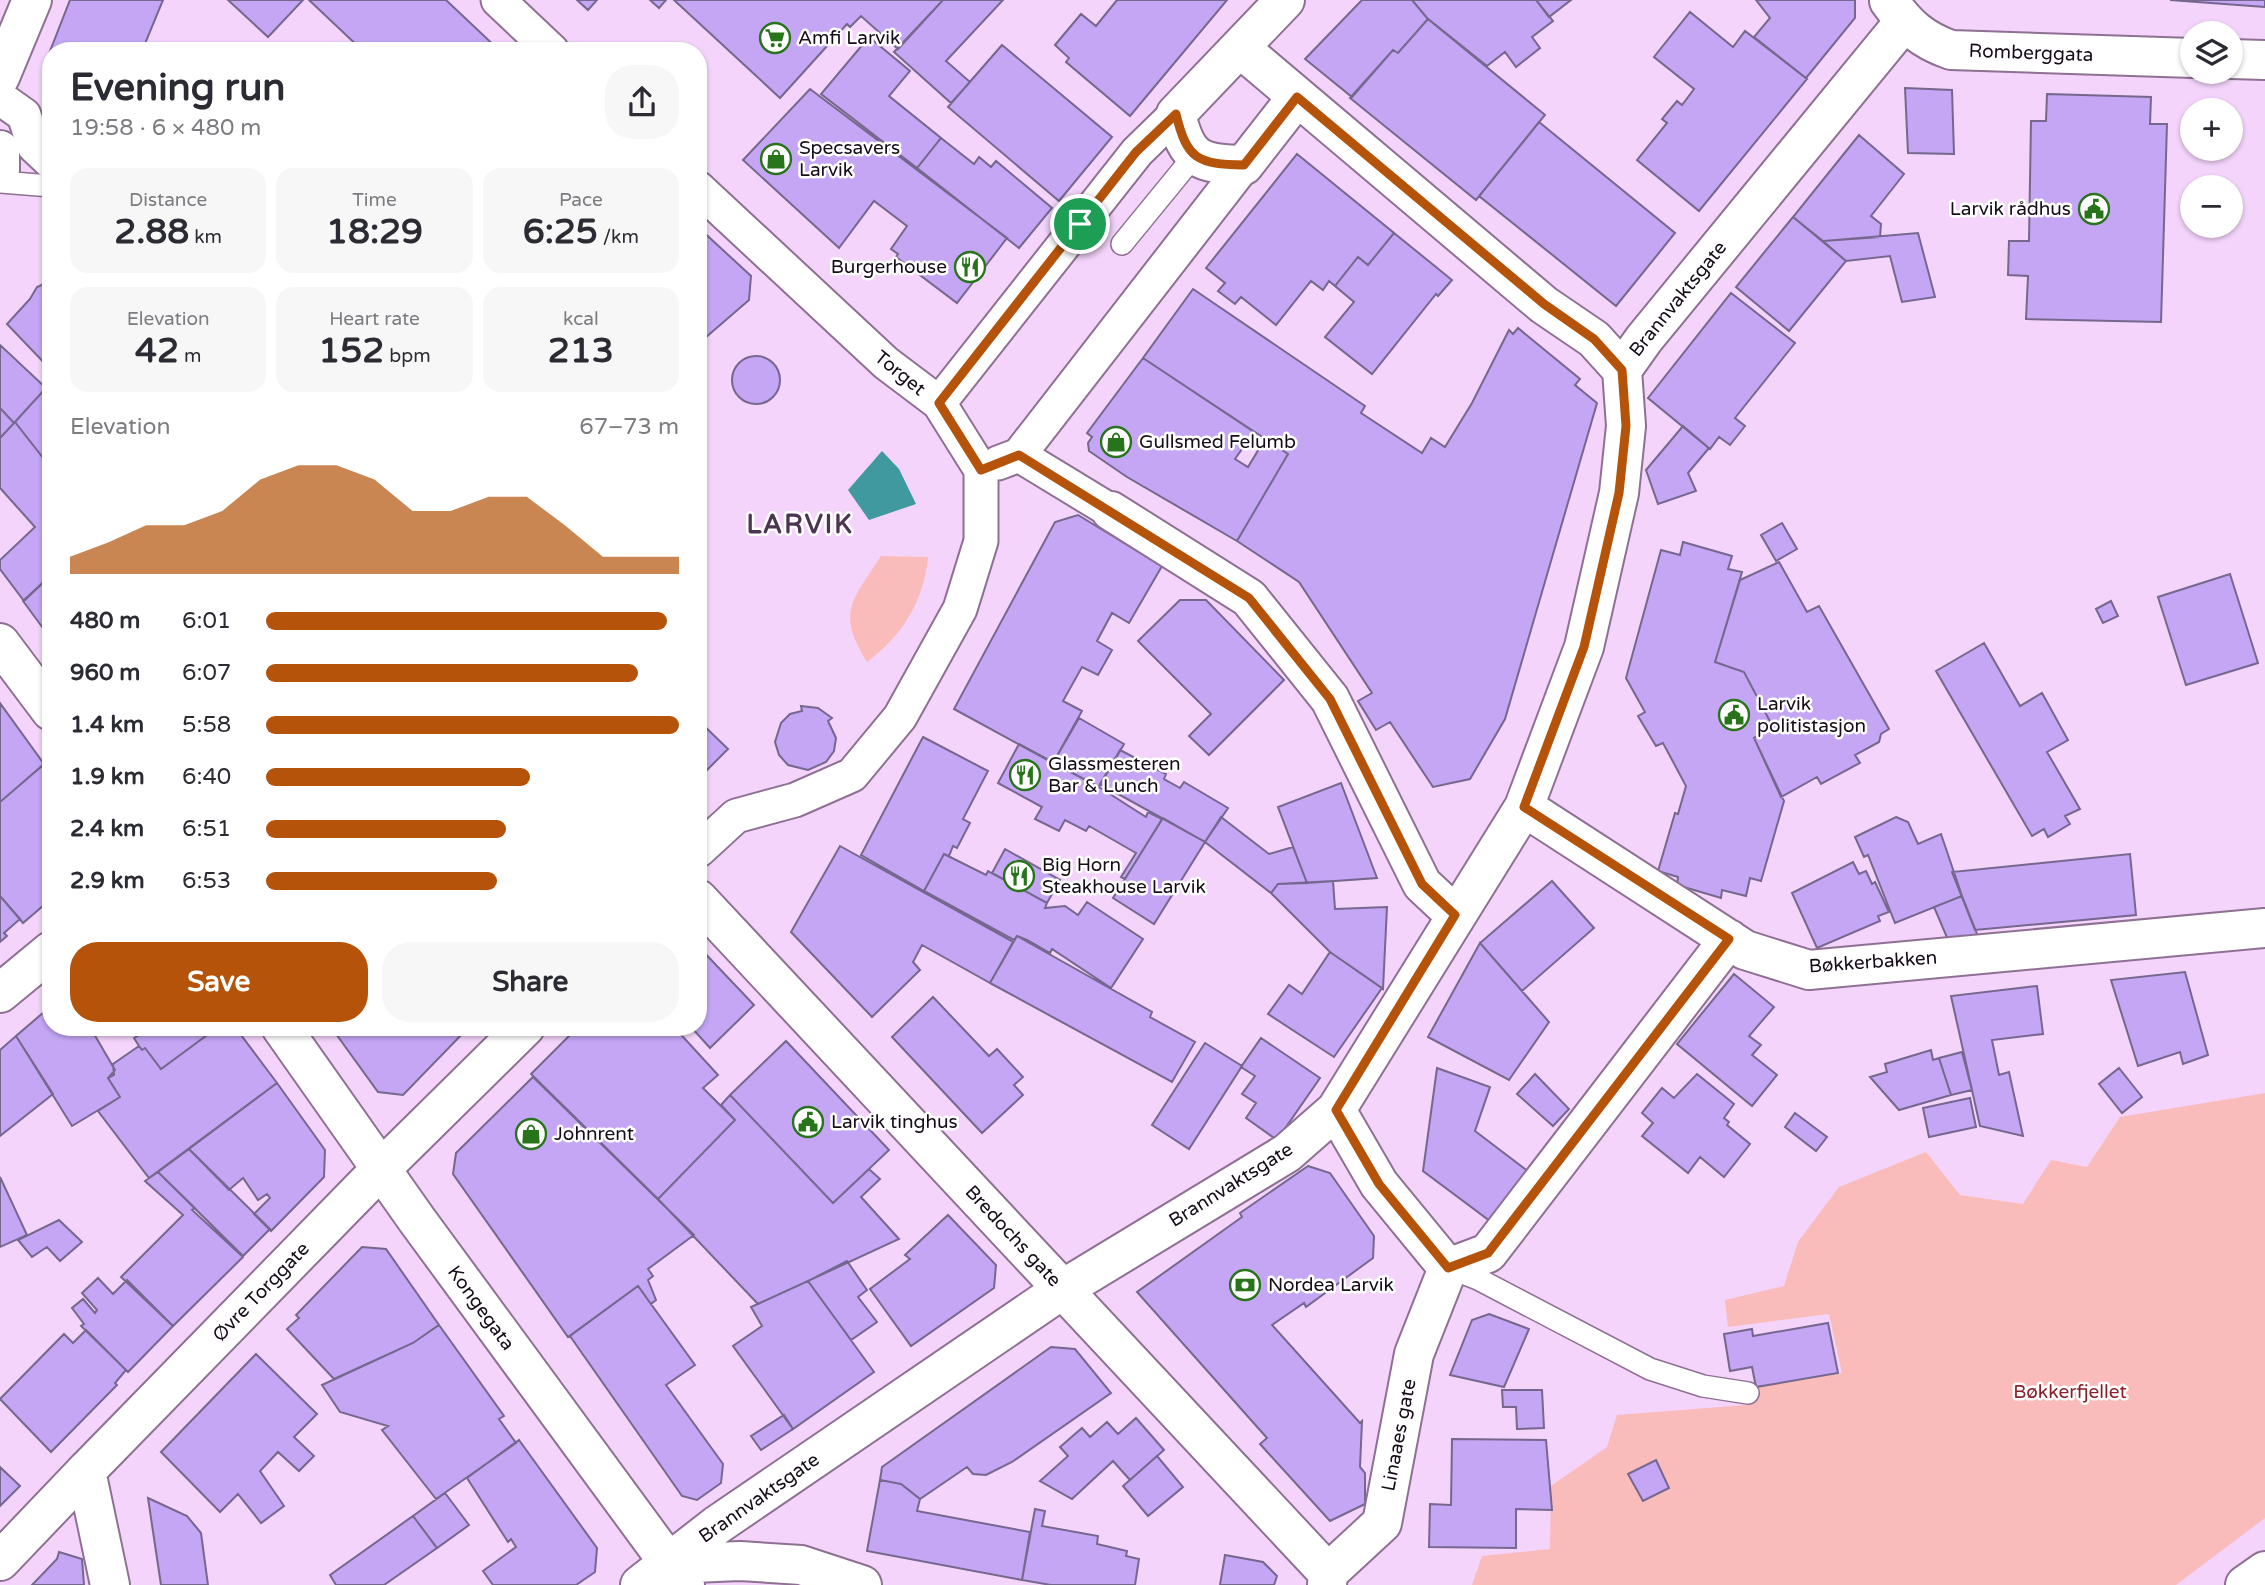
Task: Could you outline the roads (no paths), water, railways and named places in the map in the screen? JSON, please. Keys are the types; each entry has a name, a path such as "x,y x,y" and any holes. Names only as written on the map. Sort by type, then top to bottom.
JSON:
{"street":[{"path":"0,77 32,0"},
{"path":"498,0 542,42"},
{"name":"Torget","path":"707,196 886,363 939,403 1136,152 1285,0"},
{"name":"Romberggata","path":"1896,11 1926,41 1951,50 2180,58"},
{"name":"Brannvaktsgate","path":"665,1578 717,1525 1063,1289 1287,1153 1336,1110 1524,807 1584,647 1619,493 1626,426 1622,370 1896,11"},
{"path":"1240,48 1544,304 1594,339 1622,370"},
{"path":"2243,59 2265,60"},
{"path":"981,470 1019,455 1297,97"},
{"path":"0,98 23,115 34,146 42,154"},
{"path":"1176,114 1182,139 1194,156 1214,164 1244,165"},
{"path":"0,150 0,170"},
{"path":"707,843 736,816 795,800 852,775 901,716 960,609 981,541 981,470 939,403"},
{"path":"1019,455 1249,598 1330,699 1422,884 1455,915"},
{"path":"0,643 42,699"},
{"name":"Bøkkerbakken","path":"1524,807 1745,950 1809,970 2265,928"},
{"name":"Bredochs gate","path":"707,909 1063,1289 1327,1579"},
{"path":"1336,1110 1379,1184 1448,1268 1488,1253 1729,939"},
{"path":"0,993 42,958"},
{"name":"Kongegata","path":"287,1036 665,1578"},
{"name":"Øvre Torggate","path":"0,1560 381,1168 516,1036"},
{"name":"Linaaes gate","path":"1327,1579 1382,1523 1414,1354 1448,1268"},
{"path":"86,1471 110,1585"},
{"path":"665,1578 740,1561 801,1566 862,1585"},
{"path":"2245,1585 2265,1571"}],"lane":[{"path":"1122,244 1194,156"},
{"path":"0,182 42,185"},
{"path":"1448,1268 1478,1279 1650,1369 1703,1386 1748,1393"}],"place":[{"name":"Amfi Larvik","path":"775,38"},
{"name":"Specsavers Larvik","path":"776,159"},
{"name":"Larvik rådhus","path":"2094,209"},
{"name":"Burgerhouse","path":"970,267"},
{"name":"Gullsmed Felumb","path":"1116,442"},
{"name":"Larvik politistasjon","path":"1734,715"},
{"name":"Glassmesteren Bar & Lunch","path":"1025,775"},
{"name":"Big Horn Steakhouse Larvik","path":"1019,876"},
{"name":"Larvik tinghus","path":"808,1122"},
{"name":"Johnrent","path":"531,1134"},
{"name":"Nordea Larvik","path":"1245,1285"}],"district":[{"name":"LARVIK","path":"800,524"}],"park label":[{"name":"Bøkkerfjellet","path":"2070,1392"}]}
